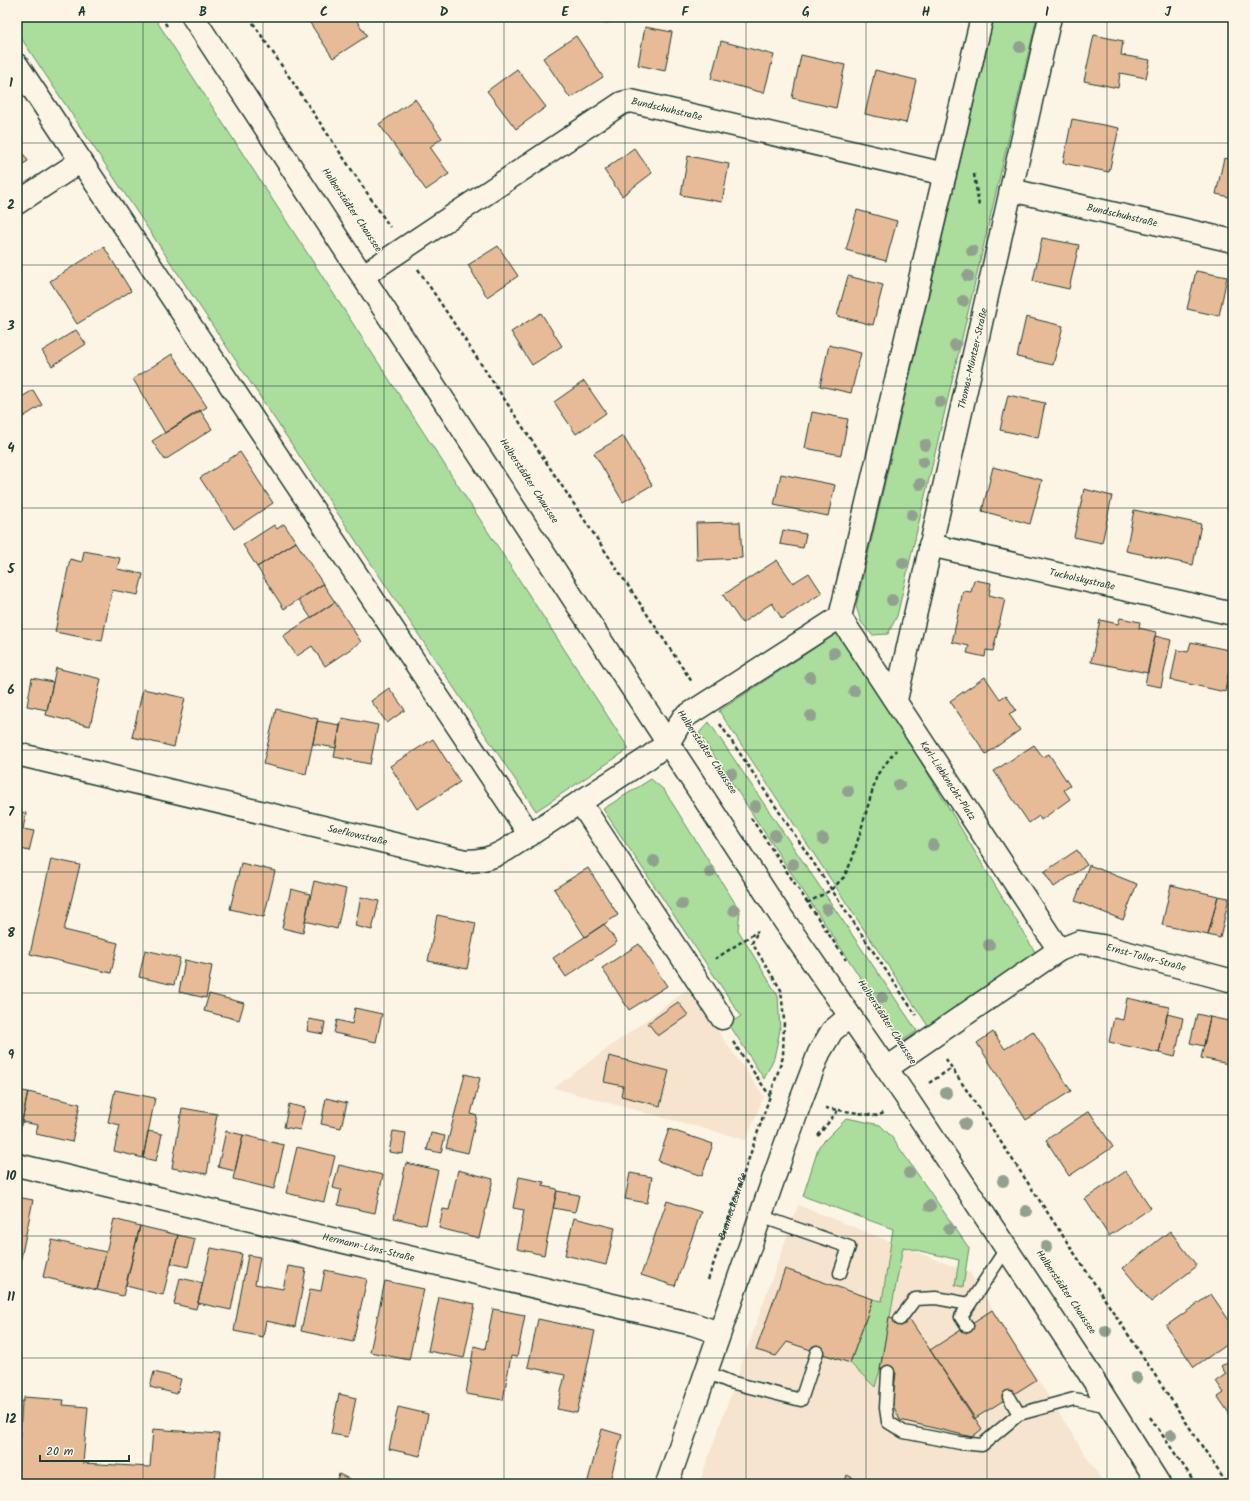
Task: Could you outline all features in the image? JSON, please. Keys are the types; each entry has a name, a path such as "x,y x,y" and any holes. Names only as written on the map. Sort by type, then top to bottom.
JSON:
{"street":[{"path":"193,17 364,275 781,916 887,1068 1159,1484"},
{"path":"669,742 683,718 840,617 982,17"},
{"name":"Thomas-Müntzer-Straße","path":"896,700 1050,17"},
{"path":"17,65 530,835"},
{"name":"Bundschuhstraße","path":"364,275 622,103 631,101 945,174"},
{"path":"17,203 81,161"},
{"name":"Bundschuhstraße","path":"1011,190 1233,241"},
{"name":"Tucholskystraße","path":"930,545 1233,614"},
{"name":"Karl-Liebknecht-Platz","path":"840,617 1059,950"},
{"name":"Saefkowstraße","path":"17,754 465,861 480,861 493,858 530,835 648,758 669,742"},
{"path":"580,802 722,1018"},
{"name":"Ernst-Toller-Straße","path":"1059,950 1079,942 1102,946 1233,981"},
{"path":"887,1068 1059,950"},
{"path":"667,1484 760,1216 819,1053 832,1031 850,1016"},
{"name":"Hermann-Löns-Straße","path":"17,1165 693,1324 719,1333"}],"lane":[{"path":"760,1216 849,1247 840,1273"},
{"path":"967,1326 961,1317 1006,1249"},
{"path":"900,1319 915,1299 936,1298 969,1304"},
{"path":"706,1372 730,1382 801,1400 817,1352"},
{"path":"888,1372 886,1408 888,1422 904,1432 960,1443 982,1445 1019,1414 1074,1399 1109,1406"},
{"path":"1009,1397 1019,1414"}],"path":[{"path":"249,17 405,248 831,890 932,1038 1227,1484"},
{"path":"973,168 980,214 988,220 1003,225"},
{"path":"831,890 844,877 852,860 877,775 895,753 910,723"},
{"path":"750,816 847,961"},
{"name":"Brenneckestraße","path":"706,1284 783,1057 784,1020 781,990 752,943 758,930"},
{"path":"722,1018 720,1024 769,1096 774,1097"},
{"path":"819,1106 878,1116 890,1108"},
{"path":"1146,1410 1196,1484"}],"shaded area":[{"path":"688,989 764,1096 746,1140 554,1088"},
{"path":"798,1205 970,1273 1104,1484 699,1484"}],"green space":[{"path":"17,17 154,17 629,749 536,811 17,32"},
{"path":"994,17 1037,17 897,616 888,634 872,635 861,622 856,606"},
{"path":"842,630 1038,957 928,1026 719,711"},
{"path":"709,722 917,1031 902,1041 699,733"},
{"path":"651,779 664,790 740,911 738,930 778,996 780,1030 774,1058 764,1079 729,1024 741,1016 603,809"},
{"path":"847,1118 880,1125 891,1136 969,1248 963,1287 955,1285 959,1260 903,1247 880,1370 875,1387 850,1363 873,1299 882,1301 893,1229 803,1196 819,1146"}],"building":[{"path":"306,17 354,17 367,36 333,58"},
{"path":"603,17 626,17 627,20 604,23"},
{"path":"645,27 672,32 665,71 638,65"},
{"path":"1094,35 1123,41 1121,55 1150,60 1146,78 1120,73 1118,88 1084,81"},
{"path":"576,36 603,77 570,98 543,58"},
{"path":"721,41 774,55 764,93 711,79"},
{"path":"801,55 845,65 836,108 792,98"},
{"path":"517,69 546,107 516,129 487,91"},
{"path":"875,70 916,80 906,123 865,114"},
{"path":"415,99 442,138 430,147 449,174 426,190 379,124"},
{"path":"1072,119 1119,128 1109,172 1063,163"},
{"path":"17,144 28,161 17,168"},
{"path":"634,148 652,173 622,196 604,170"},
{"path":"688,156 729,164 722,202 681,195"},
{"path":"1224,158 1233,160 1233,198 1216,194"},
{"path":"857,210 897,221 886,261 846,250"},
{"path":"1042,238 1079,245 1069,289 1033,281"},
{"path":"498,246 518,276 487,297 468,265"},
{"path":"104,247 131,291 77,324 50,281"},
{"path":"1196,271 1227,277 1219,316 1187,309"},
{"path":"848,276 883,285 873,325 837,316"},
{"path":"1233,306 1233,319 1230,319"},
{"path":"541,313 562,346 532,365 511,332"},
{"path":"1026,317 1063,326 1053,365 1017,357"},
{"path":"76,330 86,344 52,366 42,351"},
{"path":"829,345 861,353 851,393 820,386"},
{"path":"172,354 207,407 165,433 133,379"},
{"path":"584,381 606,413 576,434 554,402"},
{"path":"33,390 42,405 23,417 17,408 17,400"},
{"path":"1008,395 1045,403 1038,438 1000,430"},
{"path":"17,408 23,417 17,421"},
{"path":"200,410 212,429 165,460 152,441"},
{"path":"812,412 848,419 841,455 805,448"},
{"path":"623,436 652,485 623,502 594,453"},
{"path":"240,452 273,503 234,529 200,478"},
{"path":"993,467 1042,480 1030,524 982,511"},
{"path":"781,474 835,485 828,516 774,505"},
{"path":"1084,489 1112,496 1102,543 1074,537"},
{"path":"1134,510 1201,524 1193,565 1126,551"},
{"path":"740,522 742,558 697,560 696,523"},
{"path":"284,524 296,542 257,567 243,545 274,525 277,529"},
{"path":"783,530 806,534 803,548 780,544"},
{"path":"296,542 323,584 284,609 257,567"},
{"path":"84,551 120,558 117,569 143,574 138,595 112,590 102,641 55,632 70,559 82,562"},
{"path":"777,560 793,583 809,573 822,593 782,619 772,603 742,623 723,595"},
{"path":"974,580 991,583 989,595 1005,599 993,651 986,650 985,657 967,653 969,646 952,642 963,591 971,592"},
{"path":"323,584 335,602 311,618 299,600"},
{"path":"335,602 361,642 325,666 312,646 297,656 283,636"},
{"path":"1120,618 1140,622 1139,628 1156,632 1148,673 1091,662 1100,620 1118,624"},
{"path":"1155,636 1171,640 1161,687 1145,684"},
{"path":"1191,642 1233,651 1225,692 1171,680 1177,650 1188,652"},
{"path":"1231,662 1233,662 1233,690 1226,688"},
{"path":"56,668 101,679 90,726 46,715"},
{"path":"985,677 1000,699 1006,695 1016,710 1009,714 1020,730 986,754 950,701"},
{"path":"32,678 53,682 47,710 27,706"},
{"path":"389,688 405,710 387,723 371,701"},
{"path":"143,689 185,698 174,747 132,737"},
{"path":"276,709 318,719 306,774 263,764"},
{"path":"342,718 378,725 370,764 334,757"},
{"path":"317,721 340,725 336,748 313,744"},
{"path":"433,739 460,782 417,809 390,766"},
{"path":"1034,745 1043,757 1049,754 1070,786 1064,790 1070,799 1041,820 1039,816 1029,823 994,771"},
{"path":"17,811 26,813 23,829 34,831 29,851 21,849 17,867"},
{"path":"1077,850 1087,865 1054,887 1044,872"},
{"path":"51,859 80,865 64,930 118,943 111,973 30,954"},
{"path":"241,863 275,871 264,917 230,909"},
{"path":"1089,865 1137,884 1123,920 1075,901"},
{"path":"588,868 618,915 585,937 554,889"},
{"path":"314,881 346,889 337,929 305,921"},
{"path":"1171,885 1218,896 1208,935 1162,925"},
{"path":"291,889 310,894 303,933 282,928"},
{"path":"1218,896 1229,898 1220,938 1208,935"},
{"path":"361,897 379,901 372,930 355,926"},
{"path":"437,915 476,923 467,969 428,961"},
{"path":"604,924 617,942 566,977 553,958"},
{"path":"639,944 667,986 629,1010 602,968"},
{"path":"145,950 180,958 174,985 139,977"},
{"path":"185,960 212,966 206,998 179,992"},
{"path":"209,994 244,1003 239,1020 204,1011"},
{"path":"1127,998 1169,1007 1159,1053 1109,1042 1114,1018 1123,1020"},
{"path":"678,1002 688,1015 658,1036 648,1023"},
{"path":"355,1008 382,1014 376,1042 334,1033 337,1020 352,1024"},
{"path":"1167,1014 1183,1018 1175,1057 1159,1053"},
{"path":"1197,1014 1210,1017 1204,1046 1190,1043"},
{"path":"1210,1017 1233,1022 1233,1065 1201,1058"},
{"path":"309,1019 325,1022 323,1034 307,1031"},
{"path":"1033,1031 1071,1091 1026,1120 977,1043 993,1032 1005,1049"},
{"path":"609,1056 669,1071 660,1106 621,1096 623,1086 604,1082"},
{"path":"465,1074 480,1078 471,1114 477,1116 468,1153 446,1148"},
{"path":"17,1090 28,1092 20,1130 17,1129"},
{"path":"115,1090 155,1098 143,1158 114,1151 120,1125 108,1122"},
{"path":"28,1092 80,1104 72,1142 36,1134 38,1125 22,1122"},
{"path":"326,1098 347,1103 341,1128 321,1124"},
{"path":"289,1104 305,1108 300,1130 284,1127"},
{"path":"182,1108 217,1114 207,1174 172,1168"},
{"path":"1089,1111 1113,1147 1069,1176 1046,1140"},
{"path":"669,1129 713,1144 702,1176 658,1161"},
{"path":"148,1131 162,1134 156,1161 143,1158"},
{"path":"226,1131 243,1135 235,1171 218,1167"},
{"path":"393,1131 406,1133 403,1154 389,1152"},
{"path":"431,1133 445,1136 441,1153 427,1150"},
{"path":"243,1135 284,1145 274,1189 233,1179"},
{"path":"297,1147 335,1156 324,1202 286,1193"},
{"path":"406,1163 438,1170 426,1225 394,1218"},
{"path":"339,1165 383,1175 375,1213 338,1205 341,1190 333,1188"},
{"path":"458,1170 493,1179 479,1238 439,1228 443,1209 449,1210"},
{"path":"1126,1171 1151,1208 1109,1236 1085,1199"},
{"path":"630,1173 652,1177 647,1203 625,1199"},
{"path":"519,1177 544,1182 543,1186 557,1189 544,1255 517,1249 524,1210 513,1208"},
{"path":"557,1191 579,1195 575,1212 553,1208"},
{"path":"17,1197 33,1200 18,1273 17,1273"},
{"path":"667,1201 701,1212 675,1286 641,1275"},
{"path":"574,1218 615,1228 606,1265 565,1255"},
{"path":"114,1219 140,1226 123,1296 97,1290"},
{"path":"140,1226 178,1235 163,1295 126,1286"},
{"path":"1170,1231 1197,1266 1151,1302 1123,1268"},
{"path":"178,1235 195,1239 188,1267 171,1263"},
{"path":"52,1240 106,1252 97,1290 43,1277"},
{"path":"211,1248 242,1254 231,1310 198,1303"},
{"path":"248,1255 260,1257 255,1284 283,1289 288,1266 306,1269 295,1327 266,1321 263,1337 234,1331"},
{"path":"785,1269 873,1299 850,1363 787,1342 776,1356 756,1350"},
{"path":"325,1270 367,1279 353,1342 301,1331 310,1289 321,1291"},
{"path":"180,1278 203,1283 196,1309 174,1304"},
{"path":"385,1281 424,1289 409,1360 370,1352"},
{"path":"1211,1294 1233,1326 1233,1340 1194,1367 1166,1326"},
{"path":"439,1297 475,1304 464,1358 428,1351"},
{"path":"493,1309 525,1315 517,1357 511,1356 503,1400 466,1394 474,1346 485,1349"},
{"path":"992,1310 1036,1380 974,1419 930,1350"},
{"path":"889,1317 911,1321 982,1429 972,1437 900,1420 892,1403 896,1373 880,1370"},
{"path":"538,1319 595,1331 577,1413 557,1409 565,1375 528,1367"},
{"path":"1233,1358 1233,1419 1218,1397 1224,1393 1216,1381 1226,1374 1221,1366"},
{"path":"154,1372 181,1379 177,1394 150,1387"},
{"path":"339,1394 356,1398 348,1437 331,1434"},
{"path":"24,1397 64,1400 63,1405 88,1407 83,1463 150,1467 153,1429 219,1434 215,1484 17,1484 22,1401 24,1401"},
{"path":"398,1407 428,1414 420,1456 389,1449"},
{"path":"602,1429 622,1435 609,1484 587,1484"},
{"path":"339,1474 359,1484 335,1484"},
{"path":"847,1475 864,1484 844,1484"}]}
